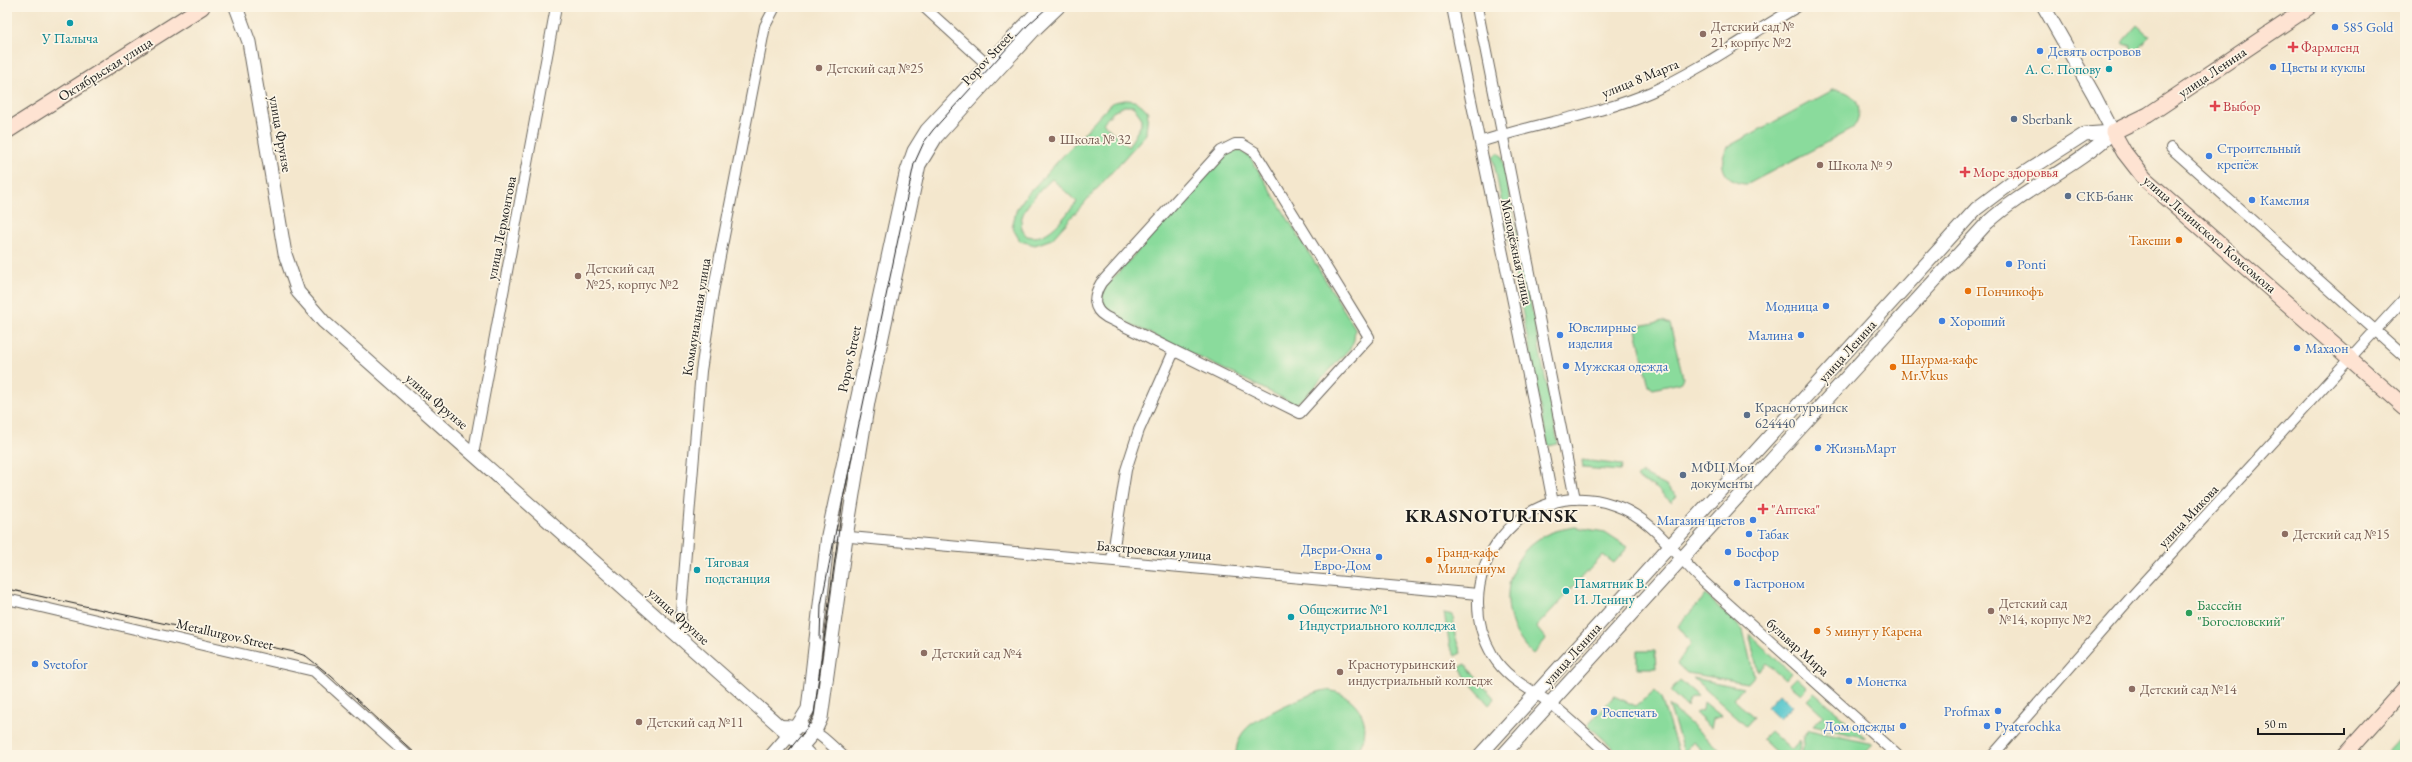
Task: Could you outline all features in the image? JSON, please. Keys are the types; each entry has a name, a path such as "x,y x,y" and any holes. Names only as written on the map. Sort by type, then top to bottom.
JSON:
{"main road":[{"name":"Октябрьская улица","path":"7,131 202,7"},
{"name":"улица Ленина","path":"2113,132 2148,115 2309,7"},
{"name":"улица Ленинского Комсомола","path":"2113,132 2124,152 2145,179 2405,407"},
{"path":"2345,755 2405,688"}],"street":[{"name":"улица Фрунзе","path":"236,7 249,42 285,254 298,292 324,322 789,735 802,752"},
{"name":"улица Лермонтова","path":"473,455 556,7"},
{"name":"Коммунальная улица","path":"679,637 701,371 713,292 765,26 775,7"},
{"path":"924,7 991,68"},
{"name":"Popov Street","path":"802,752 821,718 846,537 868,402 919,165 936,137 1042,7"},
{"name":"Popov Street","path":"772,755 798,725 808,709 828,535 911,157 919,140 927,130 991,68 1058,7"},
{"name":"Молодёжная улица","path":"1452,7 1513,293 1553,502"},
{"name":"Молодёжная улица","path":"1477,7 1575,499"},
{"name":"улица 8 Марта","path":"1480,142 1502,134 1604,108 1650,92 1694,71 1798,7"},
{"name":"улица Ленинского Комсомола","path":"2044,7 2091,88 2113,132"},
{"name":"улица Ленина","path":"1480,755 1976,208 1992,195 2085,134 2113,132"},
{"name":"улица Ленина","path":"1502,755 1987,223 2005,208 2094,150 2113,132"},
{"path":"1235,144 1242,144 1255,152 1369,337 1300,413 1174,351 1100,313 1095,301 1096,292 1101,283 1221,151 1235,144"},
{"path":"2171,148 2405,357"},
{"name":"улица Микова","path":"1992,755 2134,594 2405,298"},
{"path":"1112,559 1126,470 1138,430 1174,351"},
{"name":"бульвар Мира","path":"1478,594 1484,568 1489,555 1504,533 1524,516 1553,502 1575,499 1602,501 1627,510 1654,530 1670,546 1680,559 1897,755"},
{"path":"1686,528 1698,540"},
{"name":"Базстроевская улица","path":"828,535 1112,559 1478,594"},
{"path":"1478,594 1483,634 1494,658 1517,683 1550,703 1610,755"},
{"name":"Metallurgov Street","path":"7,599 314,671 407,755"},
{"path":"1516,716 1528,727"},
{"path":"777,725 798,725 815,731 842,755"}],"green space":[{"path":"2137,25 2149,36 2137,51 2133,53 2131,46 2124,44 2123,41"},
{"path":"1833,90 1848,93 1857,102 1859,115 1852,129 1748,184 1733,181 1728,177 1723,166 1723,159 1729,146"},
{"path":"1125,100 1138,103 1143,106 1148,112 1146,134 1052,239 1035,245 1020,241 1012,227 1017,208 1025,197 1114,102","holes":["1124,106 1133,106 1141,117 1141,125 1128,147 1103,123 1113,112","1052,179 1077,202 1049,232 1035,237 1027,236 1022,229 1021,221 1023,213 1034,197"]},
{"path":"1235,150 1241,151 1250,157 1355,328 1354,340 1351,347 1304,398 1295,404 1112,315 1104,305 1102,298 1106,286 1225,155"},
{"path":"1498,153 1502,156 1558,444 1548,446 1493,157"},
{"path":"1663,321 1670,324 1683,378 1680,383 1653,389 1649,386 1636,330 1640,326"},
{"path":"1582,460 1622,465 1620,471 1583,468"},
{"path":"1641,473 1666,486 1677,496 1671,502 1656,488 1637,478"},
{"path":"1575,527 1605,532 1628,547 1614,563 1603,555 1536,627 1546,639 1533,654 1522,641 1514,627 1509,611 1508,594 1511,578 1517,562 1526,549 1544,536 1553,532"},
{"path":"1706,595 1743,630 1754,676 1748,683 1687,673 1677,664 1691,643 1678,626"},
{"path":"1444,613 1453,615 1455,636 1461,653 1455,656 1450,647"},
{"path":"1749,634 1791,673 1785,680 1766,663 1758,672"},
{"path":"1637,651 1655,651 1656,668 1637,668"},
{"path":"1466,664 1495,699 1489,705 1466,678 1460,667"},
{"path":"1796,677 1807,687 1801,694 1789,684"},
{"path":"1693,678 1743,688 1733,699 1754,717 1746,726"},
{"path":"1680,680 1698,696 1690,699 1687,707 1670,691"},
{"path":"1326,690 1338,693 1348,698 1356,705 1361,714 1364,724 1364,734 1361,745 1354,755 1236,755 1237,745 1240,738 1251,724 1308,695"},
{"path":"1654,691 1661,698 1679,755 1621,755 1588,725 1614,696 1636,706"},
{"path":"1814,693 1866,738 1813,726 1823,715 1807,700"},
{"path":"1704,702 1721,716 1713,719 1711,728 1695,713 1703,710"},
{"path":"1669,705 1722,752 1720,755 1707,755 1693,742 1684,753"},
{"path":"1809,730 1873,744 1862,755 1802,755 1804,736"},
{"path":"1770,731 1791,750 1800,740 1799,755 1779,755 1762,739"},
{"path":"2405,733 2405,755 2385,755"}],"water":[{"path":"1779,694 1792,706 1779,719 1767,707"}],"tram line":[{"path":"785,755 807,728 814,714 843,499 914,164 924,142 933,130 1028,25 1048,7"},
{"path":"820,639 821,605 837,525"},
{"path":"7,589 294,652 306,656 331,676 417,755"}],"place":[{"name":"У Палыча","path":"70,23"},
{"name":"585 Gold","path":"2335,27"},
{"name":"Детский сад № 21, корпус №2","path":"1703,34"},
{"name":"Фармленд","path":"2293,47"},
{"name":"Девять островов","path":"2040,51"},
{"name":"Цветы и куклы","path":"2273,67"},
{"name":"Детский сад №25","path":"819,68"},
{"name":"А. С. Попову","path":"2109,69"},
{"name":"Выбор","path":"2215,106"},
{"name":"Sberbank","path":"2014,119"},
{"name":"Школа № 32","path":"1052,139"},
{"name":"Строительный крепёж","path":"2209,156"},
{"name":"Школа № 9","path":"1820,165"},
{"name":"Море здоровья","path":"1965,172"},
{"name":"СКБ-банк","path":"2068,196"},
{"name":"Камелия","path":"2252,200"},
{"name":"Такеши","path":"2179,240"},
{"name":"Ponti","path":"2009,264"},
{"name":"Детский сад №25, корпус №2","path":"578,276"},
{"name":"Пончикофъ","path":"1968,291"},
{"name":"Модница","path":"1826,306"},
{"name":"Хороший","path":"1942,321"},
{"name":"Ювелирные изделия","path":"1560,335"},
{"name":"Малина","path":"1801,335"},
{"name":"Махаон","path":"2297,348"},
{"name":"Мужская одежда","path":"1566,366"},
{"name":"Шаурма-кафе Mr.Vkus","path":"1893,367"},
{"name":"Краснотурьинск 624440","path":"1747,415"},
{"name":"ЖизньМарт","path":"1818,448"},
{"name":"МФЦ Мои документы","path":"1683,475"},
{"name":"\"Аптека\"","path":"1763,509"},
{"name":"Магазин цветов","path":"1753,520"},
{"name":"Табак","path":"1749,534"},
{"name":"Детский сад №15","path":"2285,534"},
{"name":"Босфор","path":"1728,552"},
{"name":"Двери-Окна Евро-Дом","path":"1379,557"},
{"name":"Гранд-кафе Миллениум","path":"1429,560"},
{"name":"Тяговая подстанция","path":"697,570"},
{"name":"Гастроном","path":"1737,583"},
{"name":"Памятник В. И. Ленину","path":"1566,591"},
{"name":"Детский сад №14, корпус №2","path":"1991,611"},
{"name":"Бассейн \"Богословский\"","path":"2189,613"},
{"name":"Общежитие №1 Индустриального колледжа","path":"1291,617"},
{"name":"5 минут у Карена","path":"1817,631"},
{"name":"Детский сад №4","path":"924,653"},
{"name":"Svetofor","path":"35,664"},
{"name":"Краснотурьинский индустриальный колледж","path":"1340,672"},
{"name":"Монетка","path":"1849,681"},
{"name":"Детский сад №14","path":"2132,689"},
{"name":"Profmax","path":"1998,711"},
{"name":"Роспечать","path":"1594,712"},
{"name":"Детский сад №11","path":"639,722"},
{"name":"Дом одежды","path":"1903,726"},
{"name":"Pyaterochka","path":"1987,726"}],"district":[{"name":"KRASNOTURINSK","path":"1492,516"}]}
